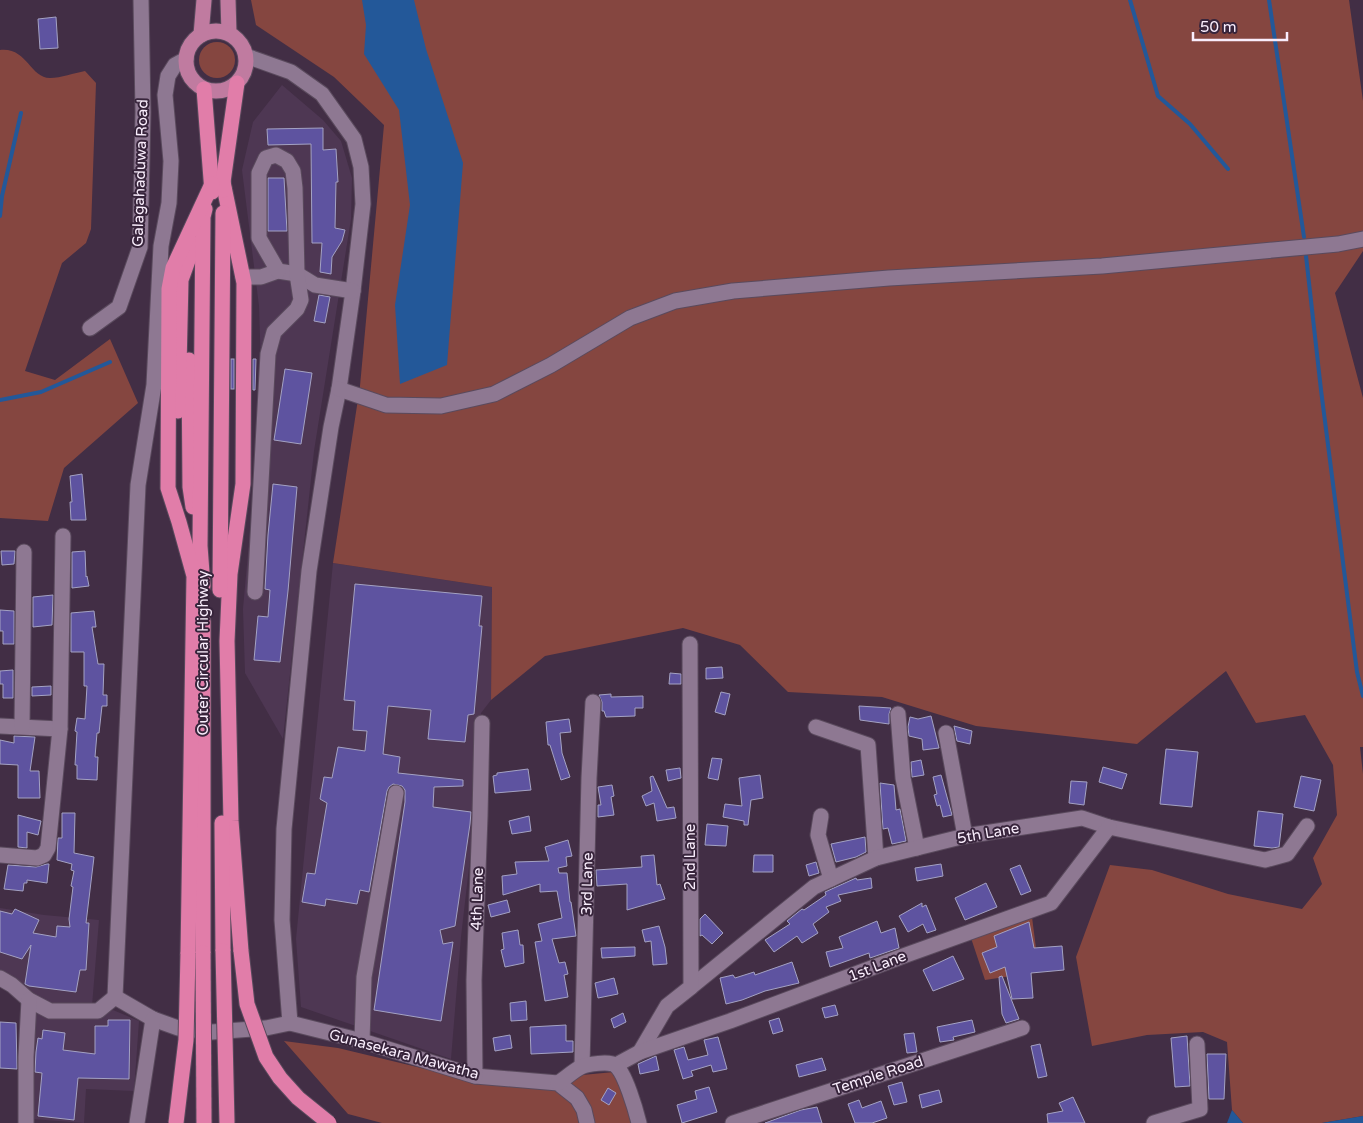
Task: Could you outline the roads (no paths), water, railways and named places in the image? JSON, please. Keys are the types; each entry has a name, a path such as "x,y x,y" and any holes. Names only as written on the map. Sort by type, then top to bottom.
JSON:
{"highway":[{"path":"176,1123 186,1040 199,574 211,370 218,183 237,83"},
{"path":"204,89 218,183 244,283 243,484 230,574 227,641 231,821 247,1004 266,1057 280,1078 298,1098 329,1123"},
{"path":"199,574 168,488 169,288 173,268 218,183"},
{"name":"Outer Circular Highway","path":"204,1123 199,574 203,217 218,183"},
{"name":"Outer Circular Highway","path":"218,183 223,951 227,1123"},
{"path":"199,574 177,475 181,280 203,217"},
{"path":"195,240 191,279 190,487 200,546"}],"main road":[{"path":"201,35 204,0"},
{"path":"228,0 229,33"},
{"path":"210,31 229,33 243,47 246,56 246,66 243,75 230,88 222,91 204,89 190,77 186,60 188,50 193,41 201,35 210,31"}],"street":[{"name":"Galagahaduwa Road","path":"90,328 119,307 140,247 144,112 140,0"},
{"path":"115,997 153,1019 178,1028 212,1032 266,1028 290,1023 282,920 284,829 309,571 331,427 339,389 363,204 361,167 354,139 322,94 291,72 246,56"},
{"path":"0,978 12,985 29,1000 50,1012 98,1011 115,997 138,485 154,385 161,246 169,203 172,161 165,95 168,76 176,64 186,60"},
{"path":"255,592 268,354 274,332 298,309 301,300 297,274 293,170 287,160 276,155 266,158 259,173 259,238 278,271"},
{"path":"339,389 386,405 441,406 494,394 551,366 630,318 675,301 733,291 889,278 1102,266 1338,244 1363,239"},
{"path":"243,277 261,277 278,271 297,274 315,285 353,291"},
{"path":"0,855 37,858 44,855 48,848 60,729 63,536"},
{"path":"22,726 24,552"},
{"name":"2nd Lane","path":"690,644 691,987"},
{"name":"3rd Lane","path":"582,1066 589,778 594,702"},
{"path":"898,714 903,778 917,848"},
{"name":"4th Lane","path":"475,1076 474,980 482,722"},
{"path":"0,726 60,729"},
{"path":"816,727 868,745 876,858"},
{"path":"946,732 964,836"},
{"path":"362,1042 364,977 396,793"},
{"path":"821,816 818,834 831,879"},
{"name":"5th Lane","path":"691,987 814,887 876,858 964,836 1082,818 1109,827 1265,860 1287,854 1307,826"},
{"name":"1st Lane","path":"616,1065 640,1052 730,1021 1051,903 1109,827"},
{"path":"640,1052 667,1006 691,987"},
{"path":"26,1123 26,1057 29,1000"},
{"path":"137,1123 153,1019"},
{"name":"Gunasekara Mawatha","path":"290,1023 362,1042 475,1076 558,1083"},
{"name":"Temple Road","path":"733,1123 1022,1028"},
{"path":"1154,1123 1200,1109 1197,1044"},
{"path":"587,1123 584,1110 577,1098 558,1083 582,1066 608,1062 616,1065 620,1072 632,1098 639,1123"}],"water":[{"path":"362,0 414,0 426,49 463,163 447,365 400,384 395,305 410,205 399,110 364,54 366,25"},
{"path":"1232,1110 1243,1123 1227,1123"},
{"path":"1363,1116 1363,1123 1322,1123"}],"waterway":[{"path":"1130,0 1158,96 1190,124 1228,169"},
{"path":"1269,0 1304,237"},
{"path":"0,216 2,196 21,113"},
{"path":"1306,256 1357,672 1363,696"},
{"path":"0,400 41,392 110,362"}]}
